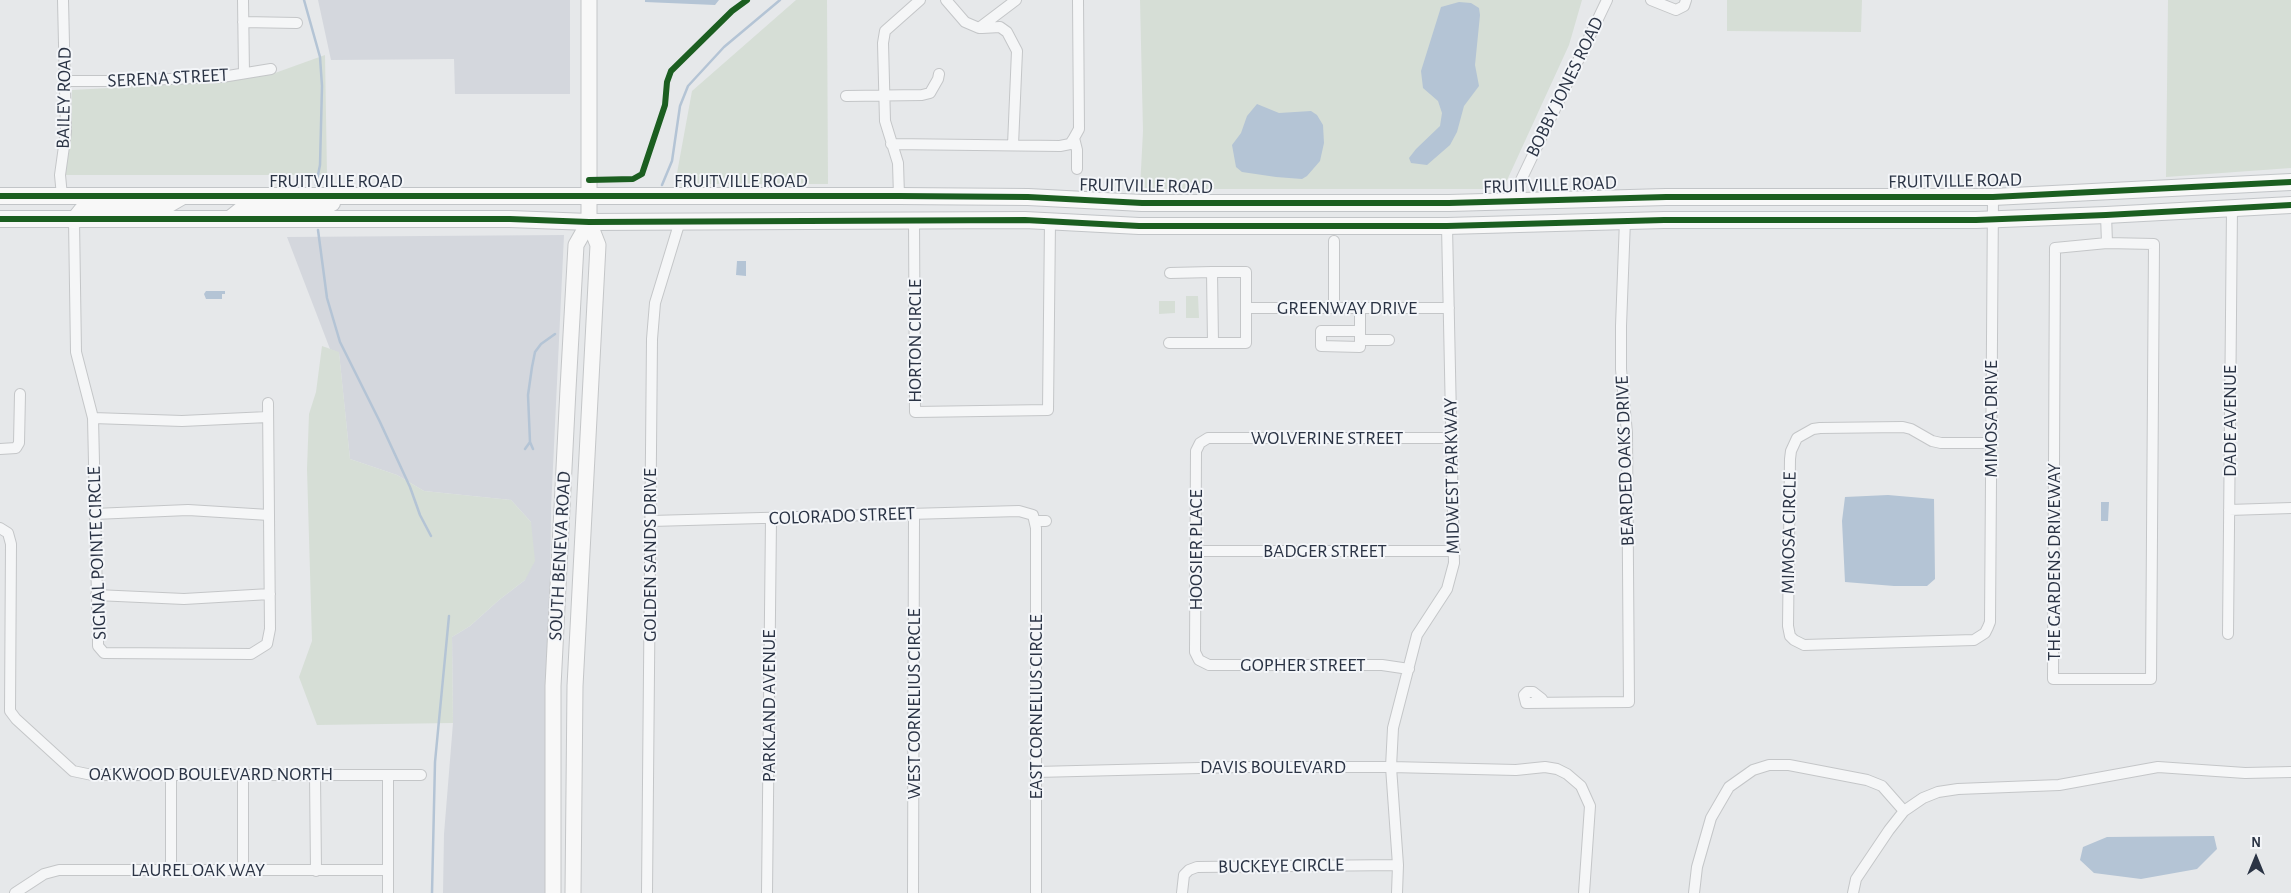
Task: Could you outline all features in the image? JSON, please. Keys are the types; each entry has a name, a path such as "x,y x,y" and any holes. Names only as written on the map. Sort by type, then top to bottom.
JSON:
{"main road":[{"name":"SOUTH BENEVA ROAD","path":"573,893 574,686 598,245 589,222 588,196 589,0"},
{"name":"FRUITVILLE ROAD","path":"6,219 510,220 589,222 914,220 1050,221 1140,226 1447,226 1976,208 1993,197 2291,182"},
{"path":"74,220 82,210 94,206 164,207 185,195"},
{"name":"FRUITVILLE ROAD","path":"0,196 899,196 1028,197 1142,203 1511,201 1666,197 1976,208 1993,219 2291,205"},
{"path":"6,219 62,196"},
{"path":"229,220 245,209 323,207 342,196"},
{"path":"858,220 899,196"},
{"path":"914,220 961,197"},
{"path":"1447,226 1488,201"},
{"name":"SOUTH BENEVA ROAD","path":"554,893 553,686 568,389 576,246 589,222"}],"street":[{"name":"BAILEY ROAD","path":"62,196 60,175 66,132 63,0"},
{"path":"243,0 244,73"},
{"path":"899,196 898,163 885,121 885,31 920,0"},
{"path":"946,0 965,22 976,28 1000,27 1007,32 1017,51 1013,145"},
{"path":"982,28 1016,0"},
{"path":"891,144 1060,146 1070,144 1079,129 1078,0"},
{"name":"BOBBY JONES ROAD","path":"1511,201 1606,0"},
{"path":"1651,0 1676,10 1684,6 1686,0"},
{"path":"243,22 297,23"},
{"name":"SERENA STREET","path":"65,81 203,78 271,69"},
{"path":"846,96 930,93 935,86 939,74"},
{"path":"1074,138 1077,150 1077,169"},
{"name":"MIMOSA DRIVE","path":"1980,638 1986,633 1990,622 1993,197"},
{"name":"DADE AVENUE","path":"2228,634 2232,208"},
{"path":"2106,215 2107,243"},
{"name":"SIGNAL POINTE CIRCLE","path":"74,220 76,352 93,418 96,595 98,642 101,651 115,654 184,655 251,654 262,649 269,638 268,402"},
{"name":"HORTON CIRCLE","path":"914,220 915,412 1048,410 1050,221"},
{"name":"BEARDED OAKS DRIVE","path":"1542,703 1628,702 1627,433 1621,326 1625,220"},
{"name":"GOLDEN SANDS DRIVE","path":"648,893 653,320 663,273 680,221"},
{"name":"MIDWEST PARKWAY","path":"1396,893 1398,865 1392,767 1393,728 1417,635 1447,589 1455,551 1447,226"},
{"path":"1334,241 1334,308"},
{"name":"THE GARDENS DRIVEWAY","path":"2107,243 2154,244 2151,679 2053,679 2056,248 2107,243"},
{"path":"1212,272 1213,343"},
{"path":"1169,344 1246,343 1246,272 1170,273"},
{"name":"GREENWAY DRIVE","path":"1246,308 1449,308"},
{"path":"1360,308 1360,336 1390,340"},
{"path":"0,449 16,448 19,443 20,394"},
{"path":"93,418 182,421 268,417"},
{"name":"MIMOSA CIRCLE","path":"1980,638 1974,640 1804,645 1794,640 1790,636 1788,626 1790,459 1791,450 1798,438 1813,429 1820,428 1902,427 1911,428 1932,441 1942,443 1991,443"},
{"name":"WOLVERINE STREET","path":"1203,440 1208,438 1452,438"},
{"name":"HOOSIER PLACE","path":"1199,660 1195,652 1196,451 1203,440"},
{"path":"2229,510 2291,508"},
{"path":"94,514 188,510 269,515"},
{"name":"COLORADO STREET","path":"651,521 1019,511 1038,519"},
{"name":"WEST CORNELIUS CIRCLE","path":"913,893 914,514"},
{"name":"PARKLAND AVENUE","path":"767,893 771,519"},
{"name":"EAST CORNELIUS CIRCLE","path":"1036,893 1038,519"},
{"name":"OAKWOOD BOULEVARD NORTH","path":"0,528 8,533 11,544 5,667 12,715 73,770 92,775 421,775"},
{"name":"BADGER STREET","path":"1196,551 1455,551"},
{"path":"96,595 184,599 270,594"},
{"name":"GOPHER STREET","path":"1199,660 1209,665 1382,665 1409,669"},
{"path":"1694,893 1697,866 1711,818 1729,788 1753,770 1769,765 1789,765 1867,780 1882,786 1904,811"},
{"name":"DAVIS BOULEVARD","path":"1036,772 1230,767 1392,767 1511,770 1537,766 1557,768 1574,779 1588,797 1591,816 1584,893"},
{"path":"1853,893 1856,879 1888,830 1904,811 1923,798 1948,789 2059,785 2158,767 2245,773 2291,772"},
{"path":"171,775 171,870"},
{"path":"243,775 243,870"},
{"path":"315,775 316,871"},
{"path":"388,775 388,893"},
{"name":"BUCKEYE CIRCLE","path":"1182,893 1184,876 1189,870 1197,867 1398,865"},
{"name":"LAUREL OAK WAY","path":"15,893 39,877 54,870 388,870"}],"shaded area":[{"path":"318,0 570,0 570,94 455,94 454,59 331,60"},
{"path":"796,0 827,0 828,184 675,184 692,91"},
{"path":"1140,0 1582,0 1569,45 1503,189 1140,189 1143,131"},
{"path":"1727,0 1862,0 1861,32 1727,31"},
{"path":"2168,0 2291,0 2291,168 2166,177"},
{"path":"325,55 327,175 65,175 71,132 72,90 223,82 275,73"},
{"path":"564,235 551,509 547,893 443,893 444,834 453,723 452,637 470,626 525,580 531,522 511,500 424,491 397,475 350,459 339,353 330,349 287,237"},
{"path":"1186,296 1198,296 1199,318 1186,318"},
{"path":"1159,301 1175,301 1175,313 1159,314"},
{"path":"322,346 339,352 350,459 397,475 424,491 511,500 531,522 535,561 525,580 470,626 452,637 453,723 317,725 299,677 312,641 307,469 309,414 316,392"}],"water":[{"path":"645,0 719,0 715,5 645,2"},
{"path":"1459,2 1471,3 1479,8 1475,65 1479,86 1464,106 1457,132 1450,145 1427,165 1411,163 1409,158 1416,149 1440,126 1442,113 1438,101 1423,88 1421,71 1441,7"},
{"path":"1257,104 1279,113 1311,111 1317,115 1323,125 1324,143 1320,161 1307,176 1302,179 1276,177 1242,172 1236,167 1232,145 1241,133 1247,116"},
{"path":"737,261 746,261 746,276 736,275"},
{"path":"206,291 225,291 225,294 222,294 222,299 206,299 204,294"},
{"path":"1888,495 1934,499 1935,579 1927,586 1894,586 1845,582 1842,521 1845,497"},
{"path":"2101,502 2109,502 2108,521 2101,521"},
{"path":"2214,836 2217,849 2197,869 2141,879 2094,873 2080,860 2083,847 2107,837"}],"waterway":[{"path":"304,0 320,57 322,86 320,165 316,185"},
{"path":"662,185 672,161 680,106 688,86 724,47 780,0"},
{"path":"318,230 327,298 340,342 380,422 431,536"},
{"path":"533,449 530,442 528,395 532,367 535,352 541,344 555,334"},
{"path":"525,449 530,442"},
{"path":"432,893 435,762 449,616"}],"cycle path":[{"path":"589,180 633,179 642,174 665,105 667,82 671,71 732,11 747,0"},
{"path":"0,196 899,196 1028,197 1142,203 1449,203 1666,197 1993,197 2291,182"},
{"path":"0,219 510,219 589,222 1025,220 1139,226 1447,226 1664,220 1976,220 2291,205"}]}
